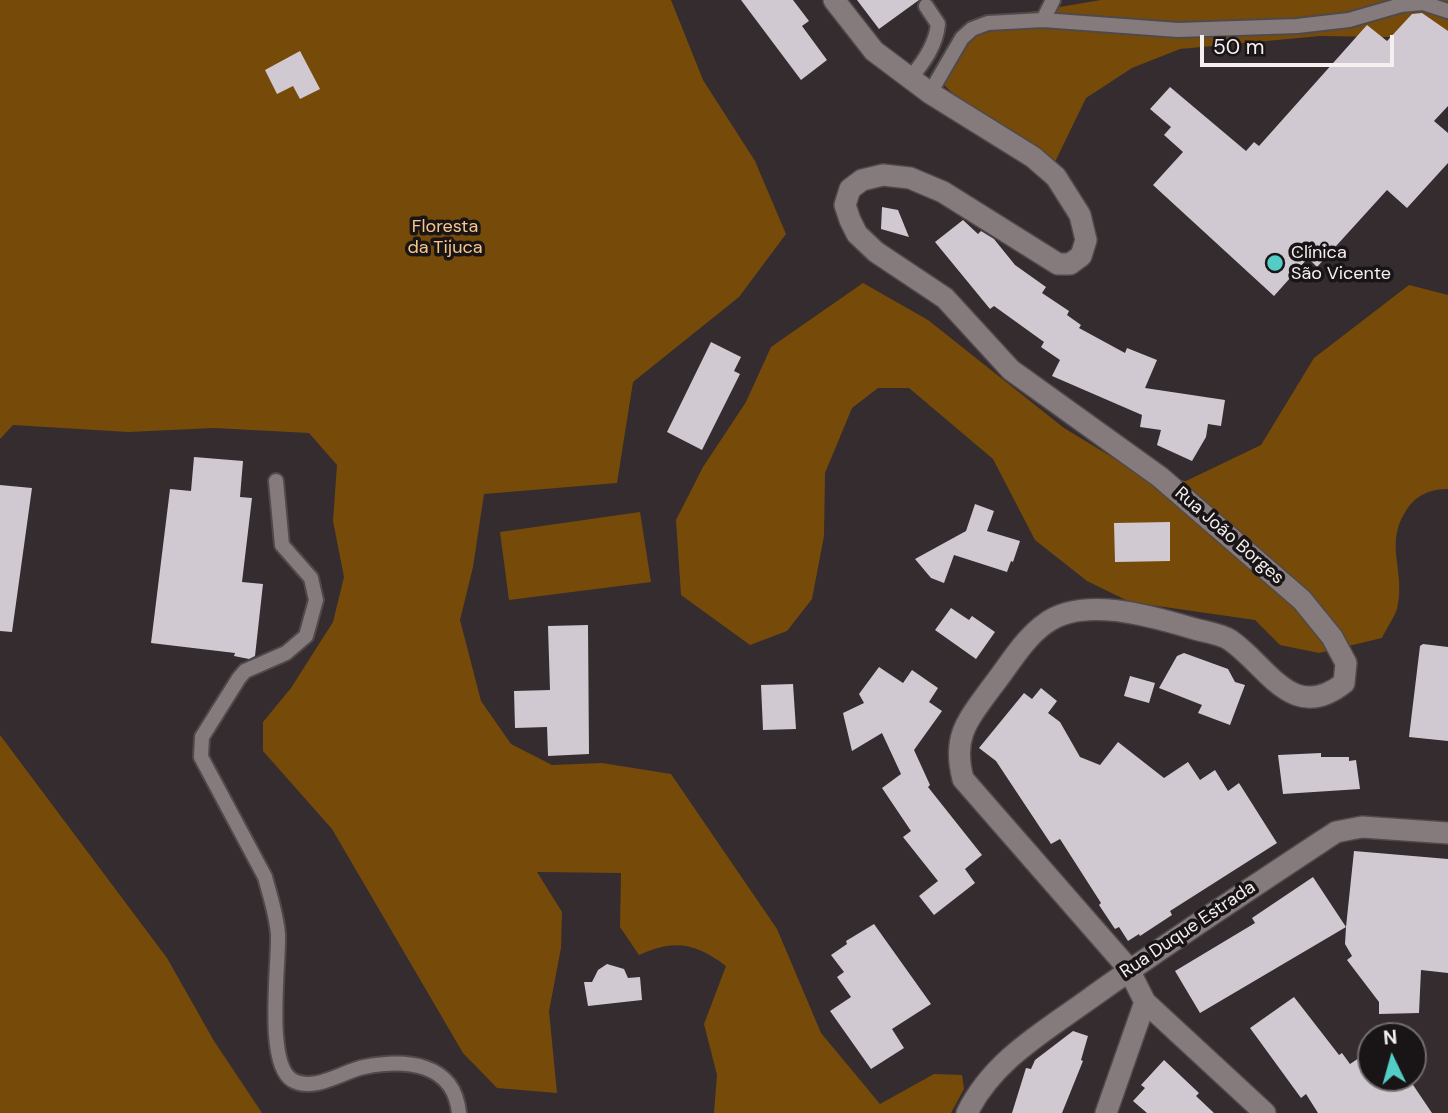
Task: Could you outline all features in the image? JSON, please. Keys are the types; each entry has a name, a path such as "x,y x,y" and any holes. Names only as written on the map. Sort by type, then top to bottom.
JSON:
{"street":[{"name":"Rua João Borges","path":"834,0 874,51 930,93 1034,156 1056,177 1080,215 1086,240 1081,256 1070,264 1058,264 943,192 910,178 883,175 862,180 850,189 845,205 857,234 876,252 946,298 1011,370 1160,477 1302,600 1332,637 1346,663 1344,683 1329,694 1306,698 1284,690 1229,638 1149,615 1086,609 1065,612 1045,623 1030,637 971,715 959,738 958,761 963,779 1129,968 1144,1002 1265,1113"},
{"name":"Rua Duque Estrada","path":"967,1113 982,1087 1020,1048 1129,968 1336,832 1362,827 1448,833"},
{"path":"1106,1113 1144,1002"}],"lane":[{"path":"1043,20 1053,0"},
{"path":"930,93 962,38 972,29 988,23 1043,20 1178,30 1297,26 1349,20 1401,5 1423,3 1448,11"},
{"path":"911,78 925,61 937,32 938,24 926,6"},
{"path":"276,481 282,545 311,578 316,600 306,636 286,653 246,671 239,678 202,737 201,757 265,877 271,897 278,932 276,1048 281,1068 293,1081 311,1083 362,1067 401,1062 420,1066 440,1072 451,1086 459,1113"}],"green space":[{"name":"Floresta da Tijuca","path":"0,0 671,0 703,80 755,161 786,234 739,297 633,382 617,483 484,494 473,567 460,620 481,701 511,744 552,765 602,763 671,774 777,929 821,1033 880,1104 934,1074 962,1075 964,1089 951,1113 714,1113 717,1075 704,1024 726,966 704,952 684,946 663,947 639,955 620,927 621,873 537,872 562,912 561,948 549,1011 557,1093 497,1088 463,1053 332,829 263,751 263,722 291,688 333,622 344,577 333,521 337,465 309,433 214,428 128,432 13,425 0,439"},
{"path":"1101,0 1448,0 1448,38 1320,36 1180,49 1132,68 1086,98 1055,162 1021,160 941,82 982,20"},
{"path":"863,283 928,320 1064,428 1135,471 1186,481 1261,445 1314,358 1409,285 1448,295 1448,489 1432,491 1418,497 1402,519 1396,544 1399,581 1397,609 1382,638 1319,653 1280,645 1255,620 1130,602 1087,581 1035,540 993,459 909,388 878,388 852,408 825,473 824,536 812,599 787,631 750,645 681,595 676,520 703,467 746,402 771,347"},
{"path":"640,512 651,582 509,600 500,532"},
{"path":"0,735 167,958 214,1041 262,1113 0,1113"}],"building":[{"path":"741,0 793,0 809,21 802,26 827,60 801,80"},
{"path":"857,0 919,0 879,29"},
{"path":"1422,13 1448,31 1448,106 1434,121 1448,133 1448,163 1407,208 1387,190 1317,267 1308,258 1274,296 1153,185 1183,152 1164,135 1171,127 1150,109 1170,87 1246,151 1254,142 1259,146 1367,25 1387,41 1412,14"},
{"path":"300,51 320,89 300,99 293,86 277,94 265,70"},
{"path":"882,207 898,210 909,237 881,229"},
{"path":"963,220 978,234 981,231 994,239 1015,265 1046,287 1042,293 1069,311 1067,315 1081,325 1079,328 1125,353 1127,348 1157,360 1145,388 1225,400 1221,426 1208,424 1206,437 1192,461 1157,445 1161,430 1140,427 1142,415 1052,376 1060,360 1041,347 1044,342 994,306 990,309 935,242"},
{"path":"711,342 741,357 734,371 740,374 702,450 667,432"},
{"path":"194,457 243,461 240,497 252,498 242,582 263,584 255,656 249,659 234,656 235,653 151,643 170,489 191,491"},
{"path":"0,485 32,488 12,632 0,631"},
{"path":"975,504 994,511 987,531 1020,541 1013,562 1011,561 1007,572 954,555 944,583 931,578 915,559 966,531"},
{"path":"1170,522 1170,561 1115,562 1114,523"},
{"path":"951,608 969,620 972,616 995,632 976,659 935,630"},
{"path":"588,625 589,754 548,756 547,727 515,728 514,691 550,690 548,626"},
{"path":"1423,644 1448,647 1448,741 1409,737 1420,646"},
{"path":"1184,653 1228,669 1235,682 1245,685 1230,725 1198,713 1202,705 1159,688 1177,656"},
{"path":"879,667 903,683 912,670 938,688 929,702 942,711 914,750 930,785 928,787 982,855 965,869 975,883 934,915 919,896 938,881 903,837 911,831 882,788 901,774 882,733 852,751 843,713 864,703 859,694"},
{"path":"1130,676 1155,683 1149,703 1124,696"},
{"path":"793,684 796,729 763,730 761,685"},
{"path":"1041,688 1057,701 1048,713 1060,722 1080,757 1100,765 1118,742 1164,778 1188,762 1200,780 1215,770 1228,791 1239,783 1277,843 1170,911 1172,915 1128,941 1119,927 1115,929 1099,905 1101,903 1060,839 1051,844 996,761 979,748 1024,693 1032,699"},
{"path":"1321,753 1321,757 1349,757 1349,761 1356,760 1360,789 1283,794 1278,755"},
{"path":"1354,851 1448,859 1448,973 1421,970 1419,1013 1379,1014 1379,1002 1347,960 1352,956 1345,944"},
{"path":"1313,877 1346,927 1200,1013 1175,971 1255,923 1252,918"},
{"path":"874,924 931,1004 892,1029 904,1048 871,1069 830,1011 851,997 837,977 844,972 831,955 847,944 846,941"},
{"path":"607,964 624,969 628,978 640,977 642,1000 588,1006 584,982 592,982 598,970"},
{"path":"1294,997 1339,1055 1342,1053 1350,1064 1357,1059 1357,1092 1418,1092 1432,1113 1318,1113 1306,1094 1301,1098 1250,1028"},
{"path":"1073,1031 1088,1036 1081,1060 1083,1061 1062,1113 1012,1113 1026,1068 1031,1069 1035,1060"},
{"path":"1164,1060 1199,1093 1196,1096 1214,1113 1147,1113 1133,1101 1145,1088 1141,1085"}],"place":[{"name":"Clínica São Vicente","path":"1275,263"}]}
